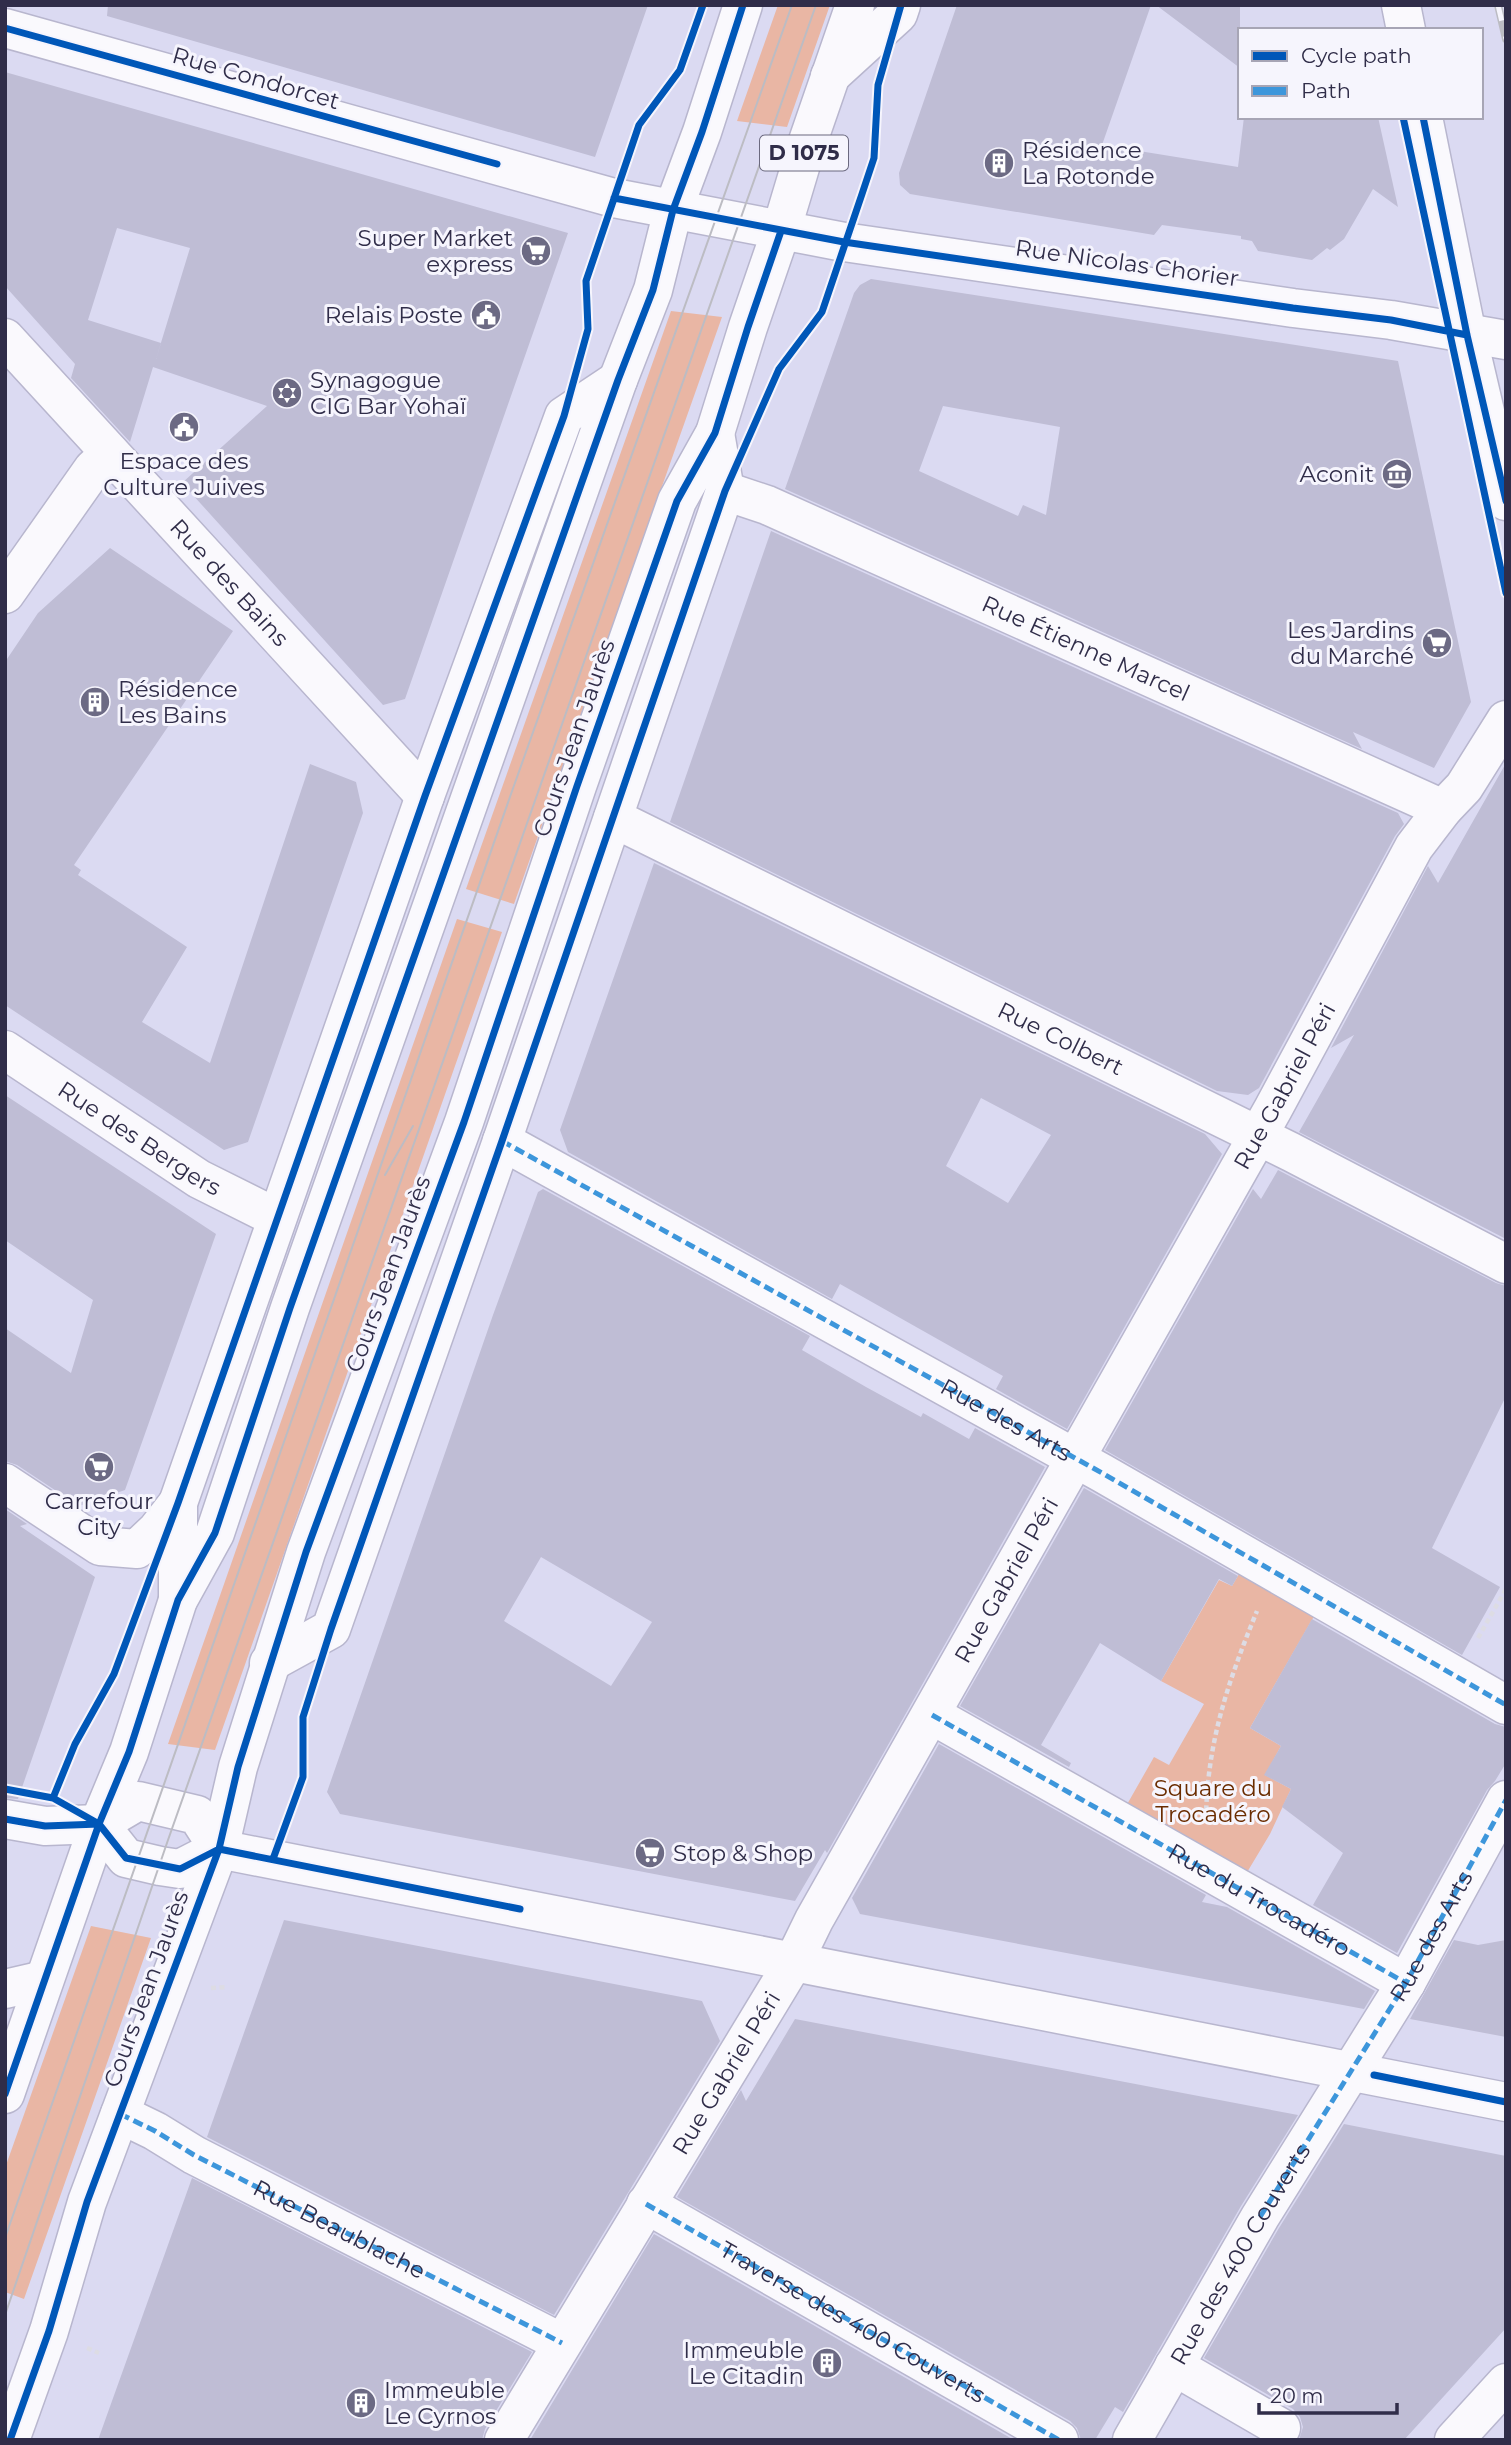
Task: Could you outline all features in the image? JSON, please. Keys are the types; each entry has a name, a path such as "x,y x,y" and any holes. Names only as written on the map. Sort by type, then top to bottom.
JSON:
{"street":[{"path":"5,2094 99,1824 129,1752 177,1600 215,1533 290,1308 618,380 653,290 673,210 702,132 743,5"},
{"name":"Cours Jean Jaurès","path":"10,2440 49,2331 88,2202 219,1849 238,1767 306,1552 464,1122 572,799 677,501 715,433 855,5"},
{"path":"830,76 898,14 901,5"},
{"path":"1401,5 1406,28"},
{"name":"Rue Condorcet","path":"5,28 614,198 673,210"},
{"path":"1423,119 1467,335 1506,501"},
{"path":"673,210 781,232"},
{"name":"Rue Nicolas Chorier","path":"781,232 1293,308 1391,320 1506,340"},
{"name":"Rue des Bains","path":"5,338 425,796"},
{"path":"177,1600 178,1503 425,796 564,416 618,380"},
{"name":"Cours Jean Jaurès","path":"270,1663 331,1629 725,491 715,433"},
{"path":"5,594 93,469 110,453"},
{"name":"Rue Étienne Marcel","path":"725,491 767,505 1443,809"},
{"name":"Rue Gabriel Péri","path":"504,2440 793,1963 814,1920 1257,1136 1414,847 1464,787 1506,720"},
{"name":"Rue Colbert","path":"613,818 1257,1136 1506,1264"},
{"name":"Rue des Bergers","path":"5,1050 199,1180 277,1218"},
{"name":"Rue des Arts","path":"502,1141 1278,1574 1506,1705"},
{"path":"5,1483 100,1546 137,1549 157,1530 178,1503"},
{"name":"Rue du Trocadéro","path":"932,1715 1406,1983"},
{"name":"Rue des Arts","path":"1352,2071 1406,1983 1506,1800"},
{"path":"5,1819 45,1826 99,1824 138,1801 197,1815 219,1849"},
{"path":"99,1824 126,1858 136,1861 180,1869 219,1849 1506,2102"},
{"path":"5,1989 44,1980"},
{"name":"Rue des 400 Couverts","path":"1132,2440 1260,2217 1352,2071"},
{"name":"Rue Beaublache","path":"120,2114 194,2155 562,2343"},
{"name":"Traverse des 400 Couverts","path":"646,2204 1059,2440"},
{"path":"1174,2366 1281,2428"},
{"path":"1454,2440 1506,2383"}],"path":[{"path":"1205,1868 1207,1783 1214,1736 1225,1696 1256,1612 1278,1574"},
{"path":"1457,1676 1506,1589"}],"green space":[{"path":"778,5 830,5 787,127 737,121"},
{"path":"671,311 722,317 514,904 466,889"},
{"path":"457,919 502,932 215,1750 168,1744"},
{"name":"Square du Trocadéro","path":"1242,1569 1317,1611 1250,1728 1281,1746 1265,1775 1291,1789 1270,1834 1240,1884 1121,1815 1154,1757 1169,1765 1204,1704 1161,1681 1219,1580 1232,1586"},
{"path":"91,1926 151,1938 24,2299 5,2292 5,2168"}],"building":[{"path":"108,5 648,5 595,157 107,16"},
{"path":"957,5 1151,5 1102,145 1238,167 1244,119 1378,119 1398,207 1373,189 1344,239 1312,260 1258,251 1252,241 1241,239 1241,236 1162,225 1154,235 910,194 900,185 899,173"},
{"path":"1156,5 1240,5 1238,66"},
{"path":"5,72 568,233 405,699 383,705 182,483 267,406 153,367 130,442 71,378 75,364 5,286","holes":["117,228 190,248 161,343 88,320"]},
{"path":"871,279 1398,361 1471,702 1434,768 1353,732 1362,749 785,489 854,293 860,285","holes":["943,406 1060,427 1046,515 1023,505 1018,516 919,471"]},
{"path":"771,531 1398,813 1404,824 1395,836 1259,1088 1248,1095 1217,1091 670,822"},
{"path":"110,548 233,631 74,865 81,870 78,875 187,947 142,1022 210,1063 310,764 356,782 363,813 248,1142 224,1150 5,1005 5,662 38,613"},
{"path":"1506,763 1506,1239 1299,1132 1354,1035 1331,1048 1428,866 1438,883"},
{"path":"654,863 1205,1134 1222,1154 1067,1429 996,1389 1003,1376 840,1284 832,1299 568,1152 560,1130","holes":["981,1098 1051,1135 1008,1203 946,1166"]},
{"path":"5,1095 216,1234 125,1490 79,1506 17,1465 5,1461 5,1328 71,1373 93,1300 5,1240"},
{"path":"1278,1170 1506,1286 1506,1396 1432,1548 1500,1587 1462,1655 1105,1450 1253,1189 1261,1199"},
{"path":"543,1189 810,1336 802,1350 921,1417 923,1413 969,1439 975,1428 1045,1467 827,1853 825,1850 795,1901 340,1814 327,1792 538,1192","holes":["541,1557 652,1622 611,1686 504,1621"]},
{"path":"1084,1488 1238,1576 1232,1586 1219,1579 1161,1681 1100,1643 1041,1745 1071,1763 1069,1767 960,1706"},
{"path":"5,1509 27,1524 20,1526 95,1577 18,1799 5,1798"},
{"path":"1312,1619 1495,1724 1506,1727 1506,1763 1487,1790 1397,1953 1313,1905 1343,1853 1282,1807 1291,1789 1264,1775 1281,1746 1250,1728"},
{"path":"939,1744 1206,1895 1202,1902 1227,1907 1375,1991 1364,2009 860,1914 852,1898"},
{"path":"284,1920 702,2001 720,2041 554,2315 207,2137"},
{"path":"1454,1940 1478,1945 1506,1940 1506,2037 1410,2019"},
{"path":"795,2019 1298,2115 1241,2206 1123,2412 1115,2407 1095,2440 1081,2440 1077,2428 1070,2421 677,2197 741,2090 746,2101"},
{"path":"1344,2124 1506,2156 1506,2328 1404,2440 1299,2440 1303,2427 1300,2417 1293,2409 1204,2358 1279,2228"},
{"path":"192,2178 532,2352 485,2429 482,2440 98,2440"},
{"path":"654,2234 1014,2440 530,2440"}],"tram line":[{"path":"5,2238 511,794 792,5"},
{"path":"5,2315 168,1840 816,5"},
{"path":"385,1175 413,1126"}],"railway":[{"path":"1498,5 1506,39"}],"marked path":[{"path":"502,1141 1102,1473 1506,1705"},
{"path":"932,1715 1406,1983"},
{"path":"1260,2217 1406,1983 1506,1800"},
{"path":"120,2114 194,2155 562,2343"},
{"path":"646,2204 1059,2440"}],"cycle path":[{"path":"53,1798 75,1744 114,1674 178,1503 425,796 564,416 588,329 586,281 639,125 680,70 703,5"},
{"path":"5,2094 99,1824 129,1752 178,1600 215,1533 290,1308 618,380 653,290 673,210 702,132 743,5"},
{"path":"273,1859 303,1777 303,1717 331,1629 725,491 779,369 822,312 862,194 874,158 878,85 901,5"},
{"path":"5,28 497,164"},
{"path":"1403,119 1506,593"},
{"path":"1423,119 1467,335 1506,501"},
{"path":"614,198 844,242 1391,320 1467,335"},
{"path":"10,2440 49,2331 87,2202 219,1849 238,1767 306,1552 464,1122 577,786 677,501 715,433 781,231"},
{"path":"5,1789 53,1798 99,1824 126,1858 180,1869 219,1849"},
{"path":"5,1819 45,1826 99,1824"},
{"path":"219,1849 520,1909"},
{"path":"1374,2075 1506,2102"}],"place":[{"name":"Résidence La Rotonde","path":"999,163"},
{"name":"Super Market express","path":"536,251"},
{"name":"Relais Poste","path":"486,315"},
{"name":"Synagogue CIG Bar Yohaï","path":"287,393"},
{"name":"Espace des Culture Juives","path":"184,427"},
{"name":"Aconit","path":"1397,474"},
{"name":"Les Jardins du Marché","path":"1437,643"},
{"name":"Résidence Les Bains","path":"95,702"},
{"name":"Carrefour City","path":"99,1467"},
{"name":"Stop & Shop","path":"650,1853"},
{"name":"Immeuble Le Citadin","path":"827,2363"},
{"name":"Immeuble Le Cyrnos","path":"361,2403"}]}
